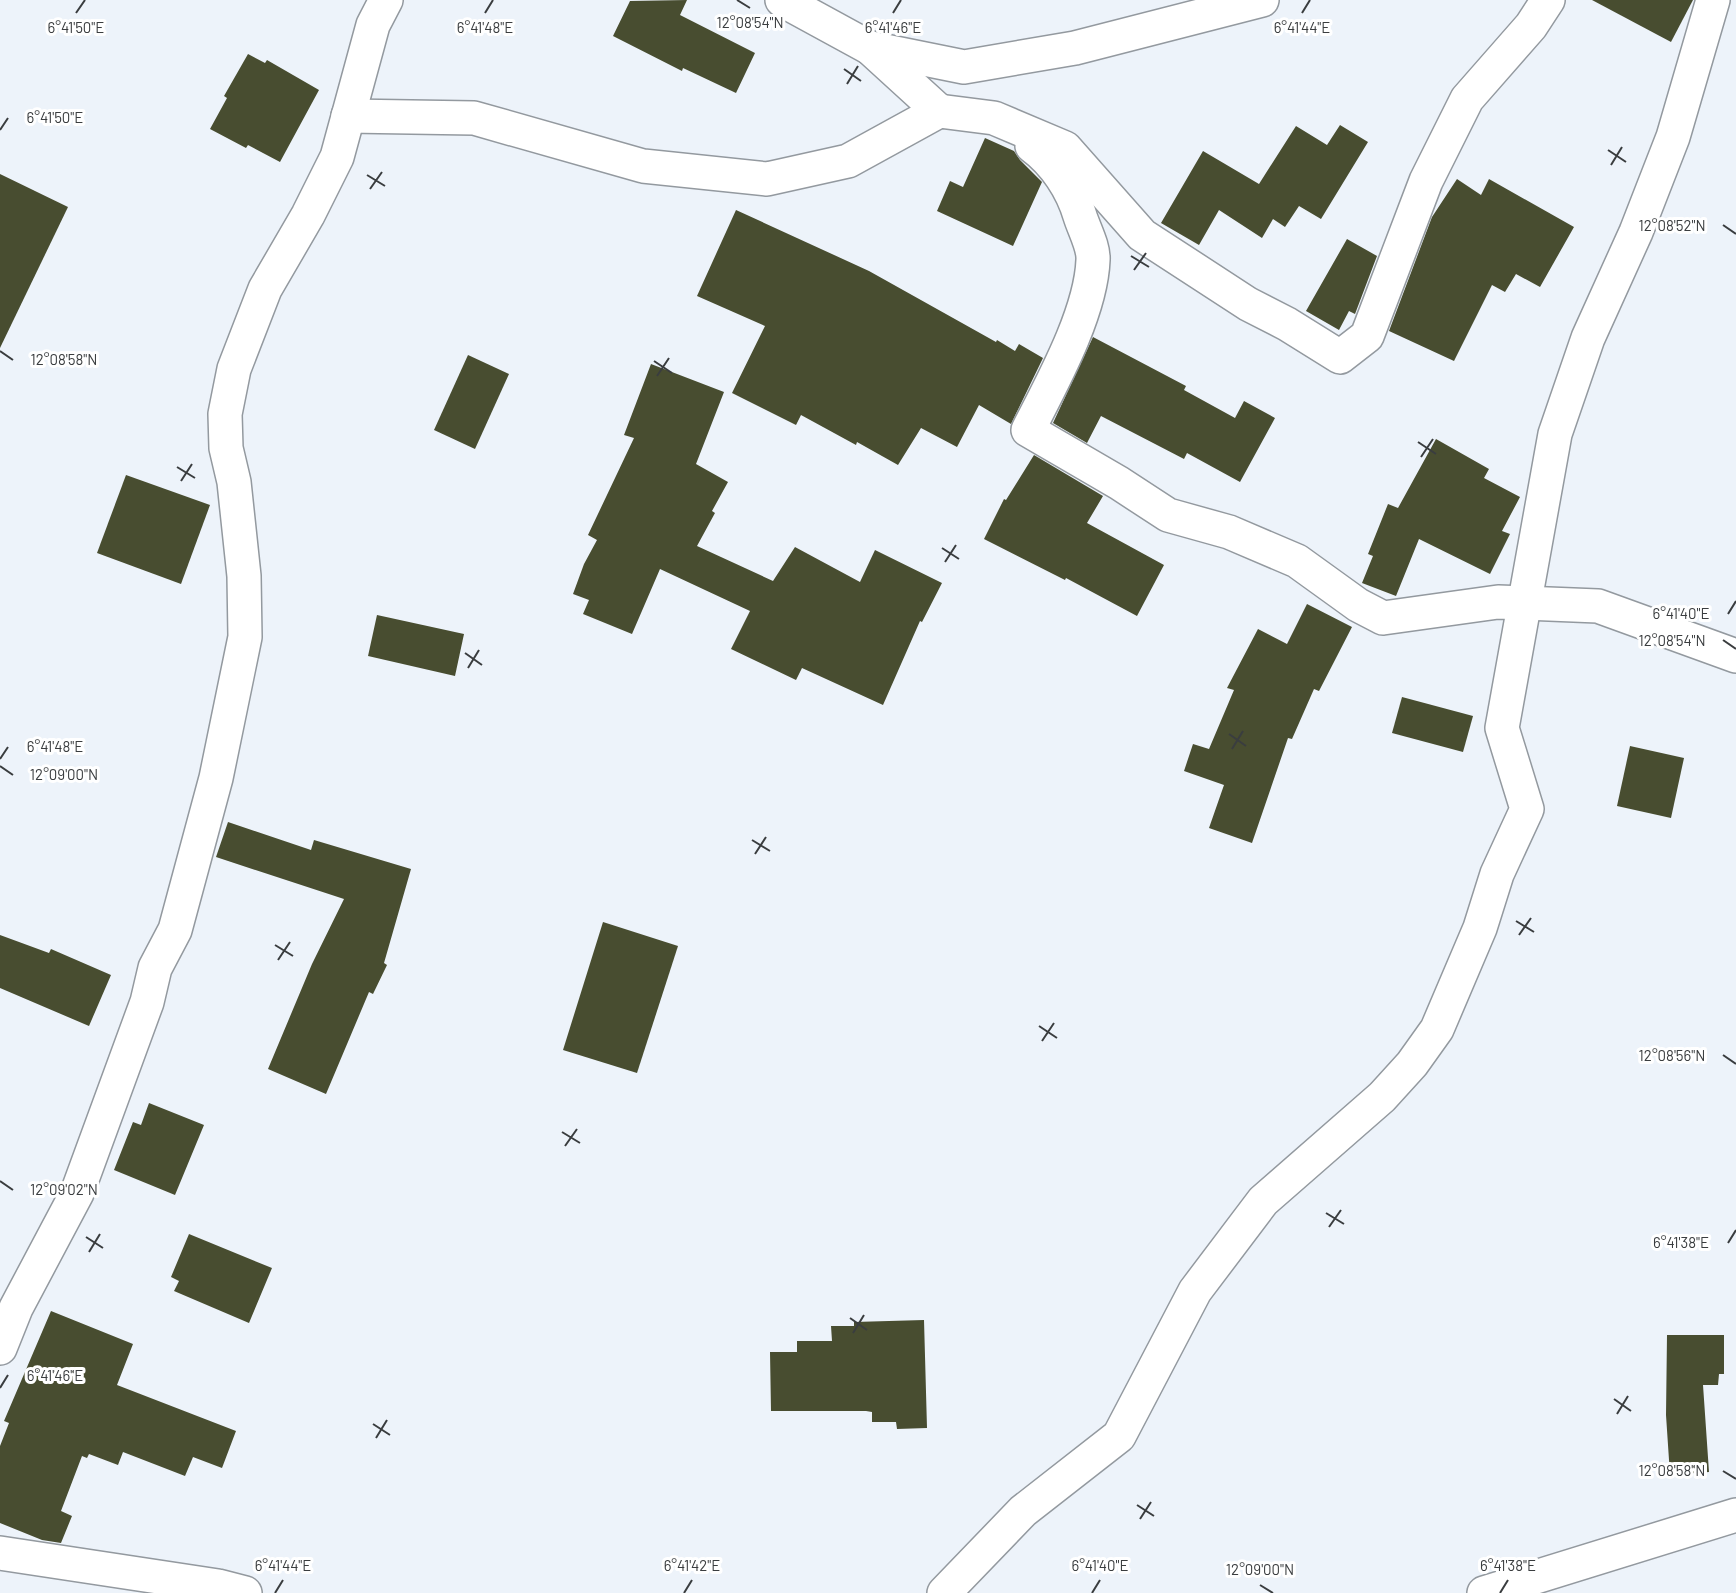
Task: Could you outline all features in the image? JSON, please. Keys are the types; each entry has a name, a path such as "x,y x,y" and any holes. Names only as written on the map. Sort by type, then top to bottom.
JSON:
{"street":[{"path":"0,1348 16,1308 76,1193 147,1002 155,968 175,930 216,778 245,637 244,576 234,482 226,447 225,414 234,369 265,289 323,187 337,157 373,25 386,0"},
{"path":"782,0 870,48 939,111 994,118 1065,148 1142,235 1248,304 1287,324 1340,357 1367,336 1426,181 1467,99 1531,26 1548,0"},
{"path":"870,48 964,67 1075,48 1262,0"},
{"path":"944,1593 1023,1511 1119,1436 1195,1291 1263,1201 1382,1096 1412,1064 1437,1029 1480,928 1497,874 1527,809 1502,728 1554,434 1588,338 1636,232 1673,137 1713,0"},
{"path":"348,116 474,118 643,166 766,179 848,161 939,111"},
{"path":"994,118 1047,157 1074,198 1093,258 1086,300 1055,378 1028,430 1119,483 1168,515 1229,532 1297,561 1358,605 1383,618 1498,602 1598,606 1736,656"},
{"path":"1484,1593 1736,1515"},
{"path":"0,1553 218,1586 245,1593"}],"building":[{"path":"687,0 680,15 755,53 736,93 683,68 682,71 613,36 630,1"},
{"path":"1592,0 1693,0 1671,42"},
{"path":"248,54 265,63 267,60 319,90 280,162 248,145 246,148 210,129 227,98 224,96"},
{"path":"1340,125 1368,142 1321,219 1299,206 1285,227 1273,219 1262,238 1219,210 1199,245 1161,223 1203,151 1259,184 1296,126 1327,145"},
{"path":"985,138 1014,151 1042,182 1013,246 937,211 950,181 963,187"},
{"path":"0,174 68,207 0,348"},
{"path":"1457,179 1481,195 1489,179 1574,227 1540,287 1516,274 1505,292 1492,285 1454,361 1389,331 1432,217"},
{"path":"736,210 869,271 996,342 997,340 1015,351 1019,344 1043,358 1011,424 979,405 957,447 921,428 898,465 801,415 796,425 732,393 765,326 697,296"},
{"path":"1347,239 1377,256 1355,314 1349,311 1339,330 1306,311"},
{"path":"1093,337 1186,386 1184,390 1235,418 1244,401 1275,418 1240,482 1187,453 1184,459 1101,416 1087,443 1053,423"},
{"path":"468,355 509,374 475,449 434,430"},
{"path":"651,364 724,392 696,464 728,482 712,511 715,513 697,546 773,581 795,547 860,582 875,550 942,583 922,622 920,621 883,705 802,668 796,680 731,649 750,611 660,569 632,634 583,614 589,600 573,594 584,564 597,540 588,535 634,438 624,435"},
{"path":"1436,439 1489,469 1484,478 1520,497 1502,531 1510,534 1490,574 1419,539 1396,596 1362,583 1373,556 1368,554 1388,504 1398,508"},
{"path":"1034,455 1103,496 1087,523 1164,565 1137,616 1066,578 1065,580 984,539 1004,499 1006,500"},
{"path":"126,475 210,505 181,584 97,553"},
{"path":"1307,604 1352,627 1319,691 1314,689 1292,739 1288,738 1252,843 1209,828 1224,785 1184,771 1193,744 1209,749 1234,690 1227,688 1258,629 1287,644"},
{"path":"377,615 464,634 455,676 368,656"},
{"path":"1402,697 1473,716 1463,752 1392,733"},
{"path":"1630,746 1684,758 1671,818 1617,806"},
{"path":"228,822 311,850 314,840 411,869 384,963 387,965 373,994 369,992 326,1094 268,1069 312,964 344,899 216,857"},
{"path":"603,922 678,946 637,1073 563,1050"},
{"path":"0,935 49,953 51,949 111,975 89,1026 0,988"},
{"path":"149,1103 204,1125 175,1195 114,1170 133,1122 141,1125"},
{"path":"189,1234 272,1268 249,1323 174,1291 179,1281 171,1277"},
{"path":"51,1311 133,1344 117,1385 236,1431 222,1468 193,1457 185,1476 123,1452 118,1465 89,1454 87,1458 82,1456 61,1511 72,1516 61,1543 42,1540 0,1523 0,1446 9,1423 4,1421"},
{"path":"924,1320 927,1428 897,1429 896,1422 872,1422 872,1412 866,1411 771,1411 770,1352 797,1352 797,1341 832,1341 831,1326 854,1326 854,1322"},
{"path":"1667,1335 1724,1335 1724,1374 1719,1374 1718,1385 1703,1385 1709,1472 1670,1475 1666,1415"}]}
